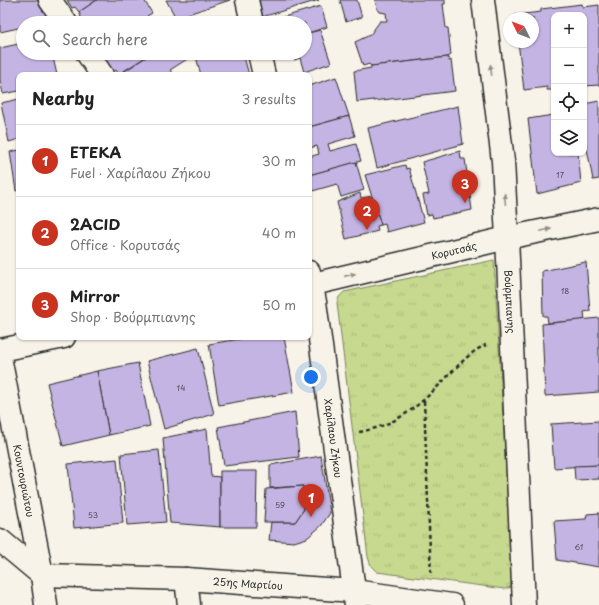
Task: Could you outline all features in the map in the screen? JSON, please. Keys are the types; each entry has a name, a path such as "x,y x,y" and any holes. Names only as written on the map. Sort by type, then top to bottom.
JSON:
{"street":[{"path":"50,0 61,16"},
{"path":"246,0 250,16"},
{"name":"Βούρμπιανης","path":"483,0 503,161 508,238 524,605"},
{"path":"92,60 100,72"},
{"path":"261,60 263,72"},
{"name":"Κορυτσάς","path":"312,281 599,219"},
{"name":"Χαρίλαου Ζήκου","path":"312,295 355,598"},
{"path":"0,350 49,340"},
{"name":"Κουντουριώτου","path":"0,357 42,575 46,605"},
{"path":"0,540 42,575"},
{"name":"25ης Μαρτίου","path":"42,575 186,579 355,598 442,604"},
{"path":"186,579 189,605"}],"path":[{"path":"333,437 362,432 399,418 424,401 475,350 485,345 512,338"},
{"path":"424,401 442,604"}],"green space":[{"path":"494,260 512,577 511,587 505,589 377,572 371,566 368,557 337,303 339,297 344,292"}],"building":[{"path":"0,0 37,0 48,16 16,16 16,29 0,32"},
{"path":"67,0 97,0 79,12 75,7 72,8"},
{"path":"97,0 144,0 152,13 147,16 81,16 79,12"},
{"path":"166,0 230,0 182,16 175,16"},
{"path":"257,0 319,0 265,16 262,16"},
{"path":"340,0 357,0 362,17 346,22"},
{"path":"375,0 445,0 445,4 443,4 446,28 448,28 451,55 448,57 371,66 369,64 363,66 355,42 370,35 380,21 387,21 386,13 380,12 377,8"},
{"path":"582,4 583,7 599,5 599,85 587,86 587,12 551,12 551,90 547,90 547,87 524,90 519,48 539,48 539,12 541,12 541,9"},
{"path":"321,6 327,27 312,32 312,16 287,16"},
{"path":"320,30 331,63 304,72 301,60 312,60 312,32"},
{"path":"16,45 16,60 54,60 56,72 16,72 16,92 3,94 0,80 0,48"},
{"path":"448,57 449,61 451,60 455,91 357,102 354,71 371,68 371,66"},
{"path":"103,60 141,60 122,72 118,72 116,70 111,72"},
{"path":"142,60 186,60 170,70 172,72 124,72"},
{"path":"197,60 245,60 248,72 200,72"},
{"path":"336,77 349,116 312,126 312,85"},
{"path":"16,100 16,140 9,142 1,103"},
{"path":"599,101 599,179 593,180 587,149 587,103"},
{"path":"458,106 463,144 377,168 368,128"},
{"path":"551,115 551,156 578,156 581,183 537,194 528,119"},
{"path":"349,116 355,136 328,144 330,151 356,144 361,161 312,174 312,156 319,154 317,146 312,147 312,126"},
{"path":"16,151 16,191 10,152"},
{"path":"460,151 461,159 465,159 472,210 433,218 432,214 427,215 423,195 429,194 422,162"},
{"path":"356,162 364,190 341,197 337,184 312,191 312,174"},
{"path":"405,165 406,169 409,168 424,222 387,232 385,224 381,225 365,175"},
{"path":"360,193 361,198 372,196 381,225 377,226 378,231 346,239 337,202"},
{"path":"586,262 590,311 584,312 585,320 548,323 547,316 543,316 542,271"},
{"path":"599,318 599,392 545,396 542,324"},
{"path":"234,340 285,340 294,392 219,405 209,344"},
{"path":"198,348 214,414 164,429 147,361"},
{"path":"138,363 150,426 109,435 97,371"},
{"path":"97,371 109,435 63,446 47,383"},
{"path":"295,412 299,457 224,466 218,427"},
{"path":"599,421 599,465 554,468 551,424"},
{"path":"207,429 211,476 220,477 220,527 170,523 163,438"},
{"path":"159,450 166,522 127,525 121,454"},
{"path":"321,456 330,513 321,526 307,538 294,542 269,540 271,522 295,522 304,509 303,486 270,488 270,465"},
{"path":"117,459 123,523 74,528 68,464"},
{"path":"599,465 599,479 575,480 574,466"},
{"path":"220,471 257,471 256,527 220,527"},
{"path":"303,486 304,509 295,522 264,522 266,489"},
{"path":"599,513 599,567 557,560 554,521 586,519 587,514"}],"place":[{"name":"Mirror","path":"465,203"},
{"name":"2ACID","path":"367,230"},
{"name":"ΕΤΕΚΑ","path":"311,517"}]}
